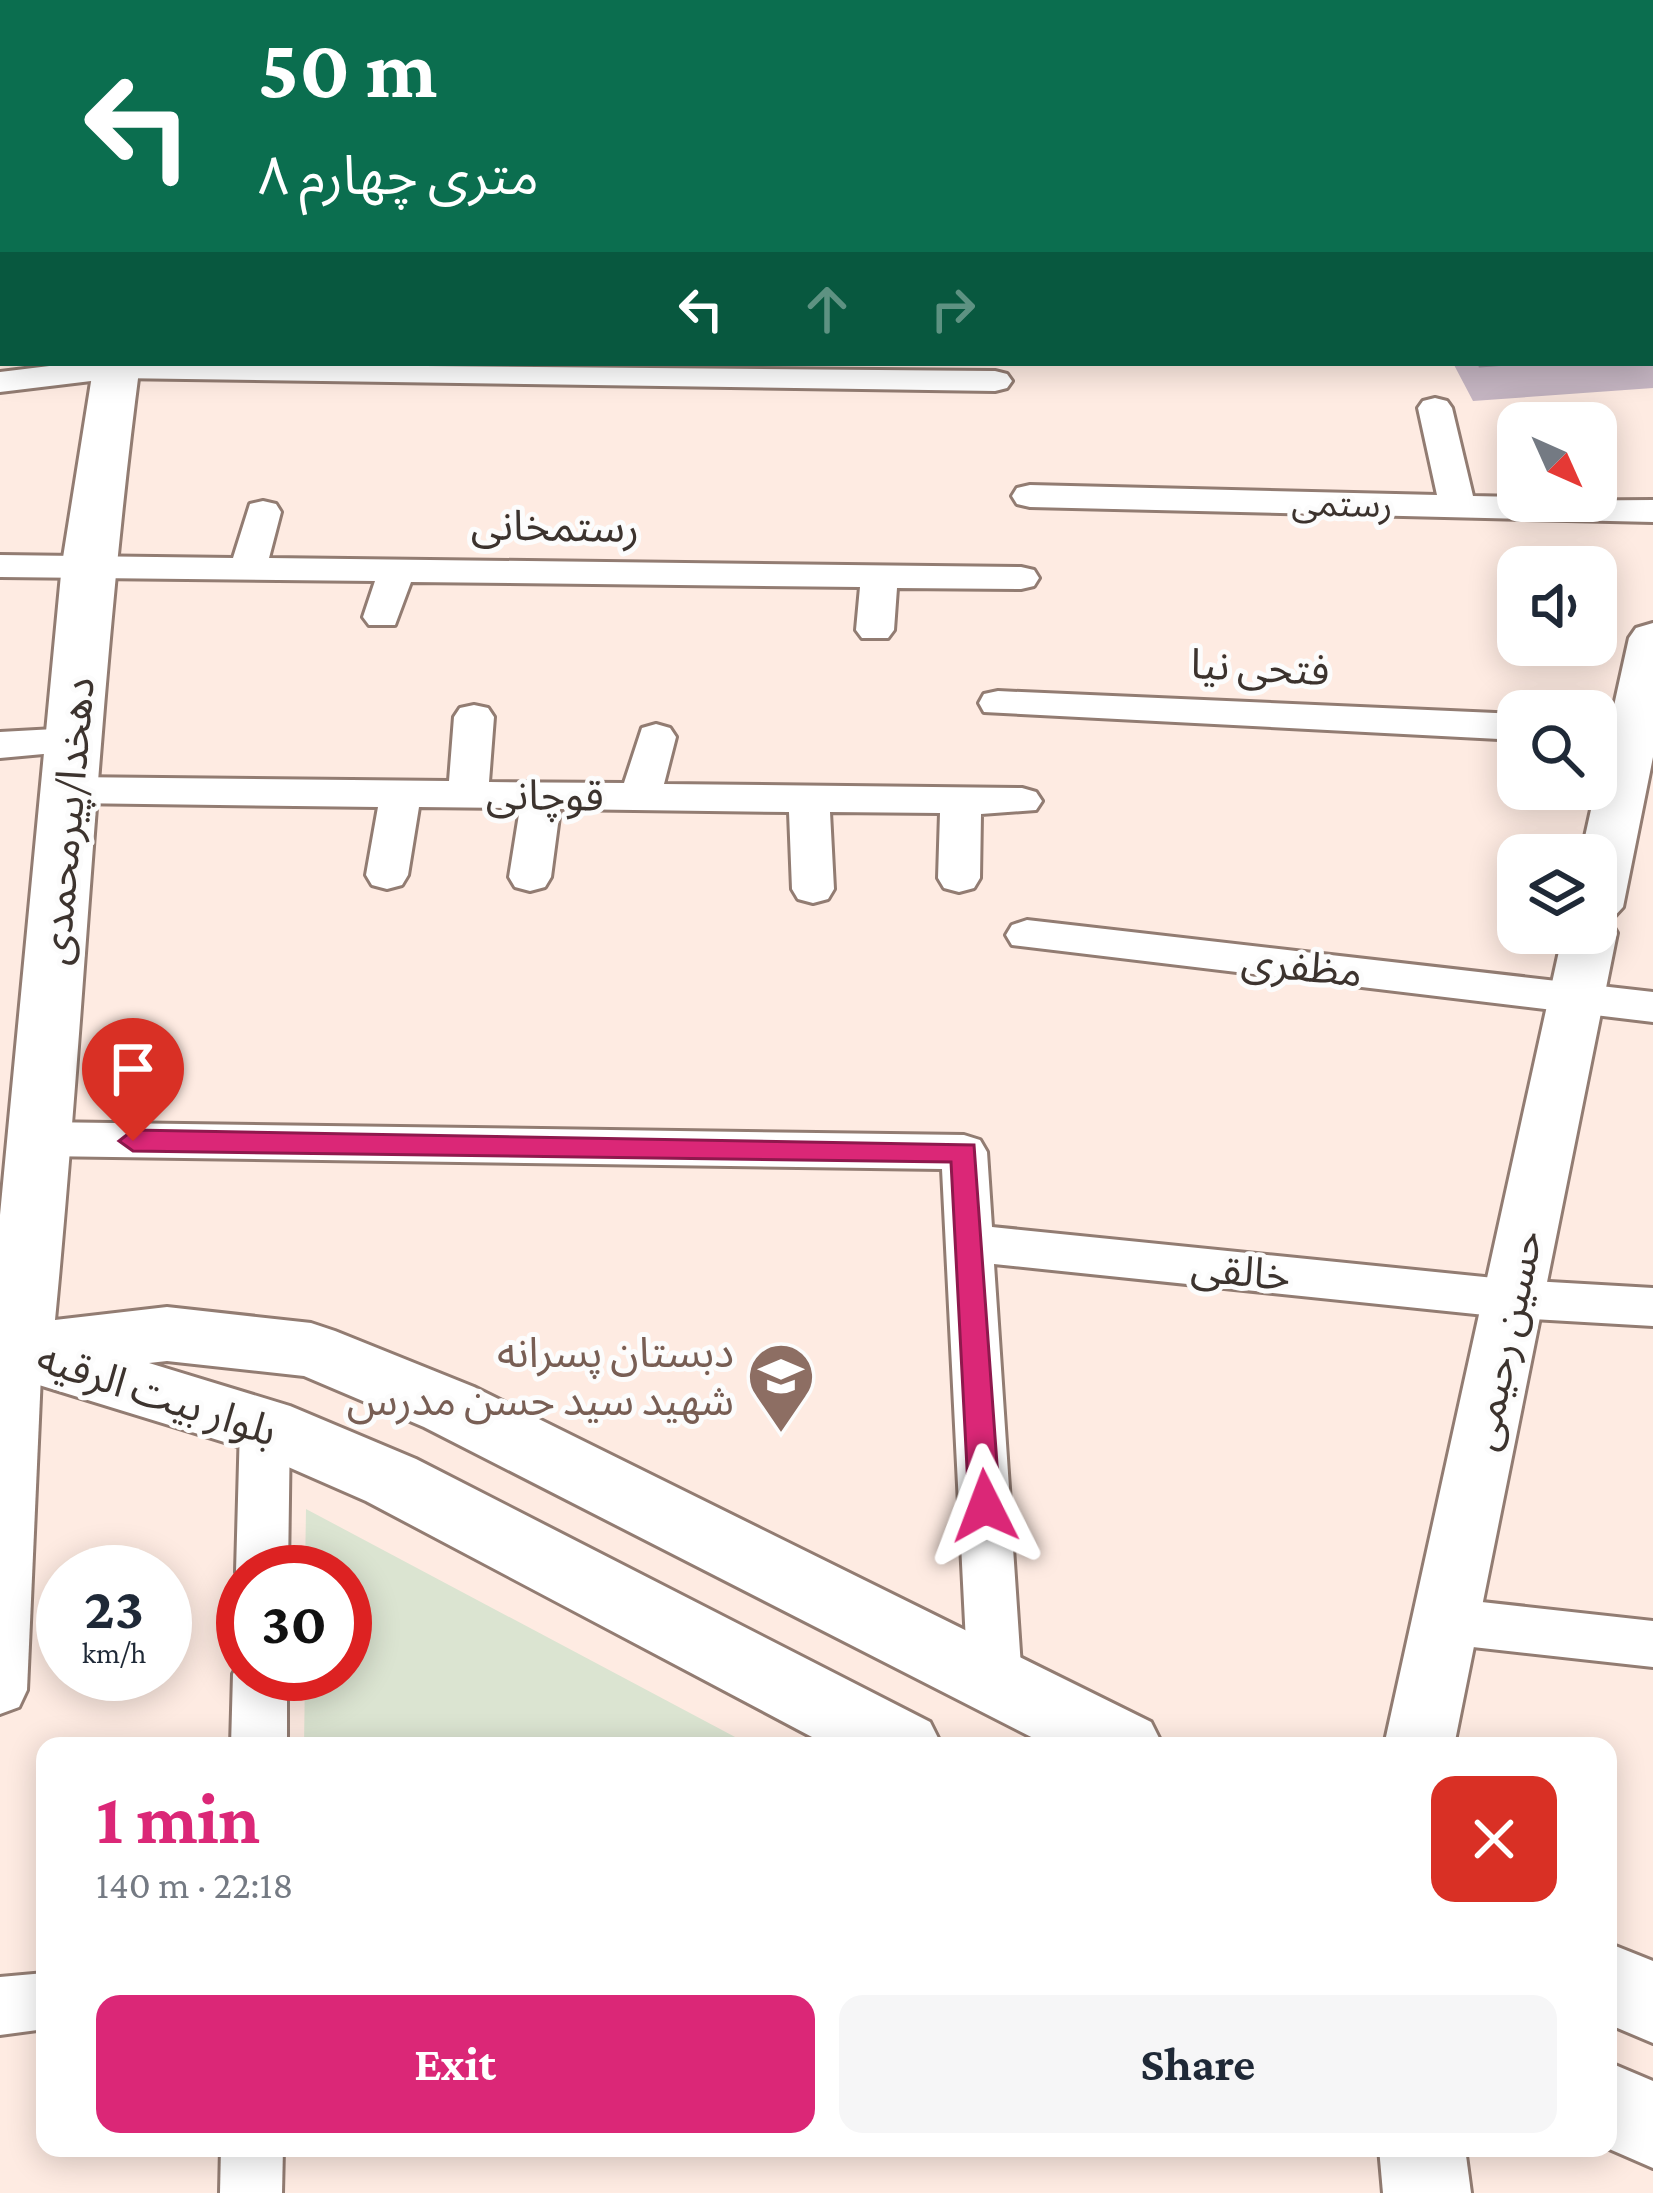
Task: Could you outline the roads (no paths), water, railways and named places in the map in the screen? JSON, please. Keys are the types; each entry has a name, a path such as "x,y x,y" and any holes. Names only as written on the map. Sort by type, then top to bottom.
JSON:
{"main road":[{"name":"دهخدا/پیرمحمدی","path":"9,1354 41,1139 88,564 117,366"},
{"name":"بلوار بیت الرقیه","path":"9,1354 167,1334 311,1350 448,1408 1106,1737"},
{"name":"بلوار بیت الرقیه","path":"9,1354 265,1426 392,1480 886,1737"},
{"path":"1617,1986 1653,2003"},
{"path":"1617,2108 1653,2126"},
{"path":"1423,2157 1427,2193"}],"street":[{"path":"0,382 117,366 995,381"},
{"path":"1435,408 1458,507"},
{"name":"رستمی","path":"1030,496 1653,511"},
{"path":"249,566 263,512"},
{"name":"رستمخانی","path":"0,566 1021,578"},
{"path":"382,617 397,568"},
{"path":"875,630 878,576"},
{"path":"1609,834 1627,733 1653,638"},
{"name":"فتحی نیا","path":"998,703 1497,726"},
{"path":"469,794 474,717"},
{"path":"641,796 656,737"},
{"name":"قوچانی","path":"0,745 71,766 401,794 1022,801"},
{"path":"387,875 401,794"},
{"path":"530,877 542,795"},
{"path":"809,799 813,890"},
{"path":"959,878 961,800"},
{"name":"مظفری","path":"1027,935 1653,1007"},
{"name":"حسین رحیمی","path":"1421,1737 1586,954"},
{"path":"41,1139 964,1152 995,1682"},
{"name":"خالقی","path":"969,1243 1514,1299 1653,1307"},
{"path":"0,1690 9,1354"},
{"path":"263,1545 265,1426"},
{"path":"1446,1621 1653,1644"},
{"path":"259,1737 260,1701"},
{"path":"0,2006 36,2002"},
{"path":"251,2193 252,2157"}],"place":[{"name":"دبستان پسرانه شهید سید حسن مدرس","path":"781,1435"}]}
